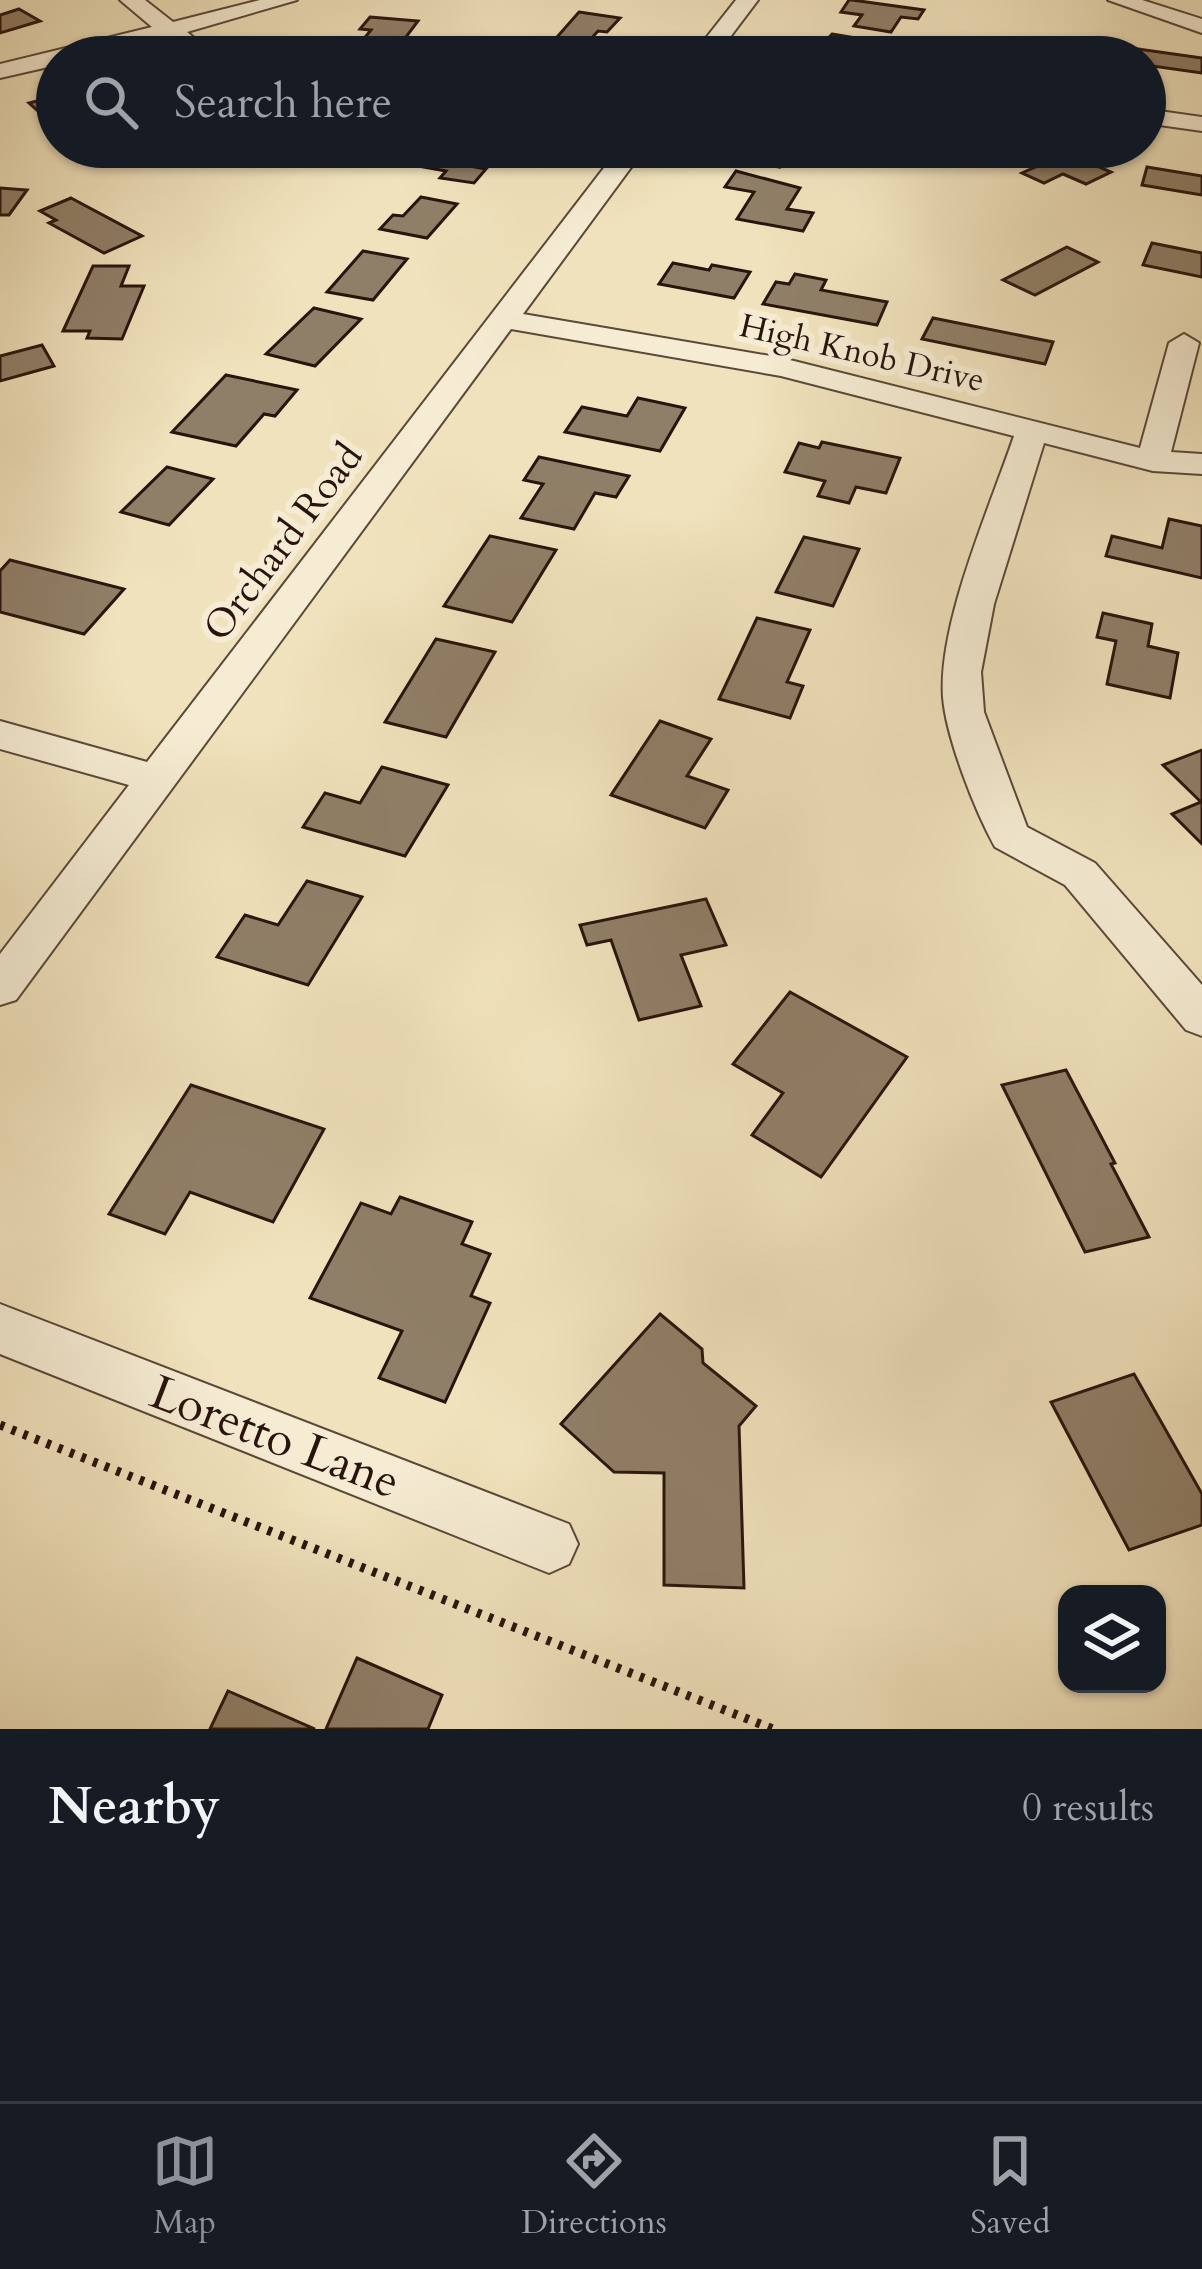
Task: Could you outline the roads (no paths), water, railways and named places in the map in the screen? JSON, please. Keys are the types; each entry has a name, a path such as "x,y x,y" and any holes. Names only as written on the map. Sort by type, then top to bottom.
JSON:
{"street":[{"path":"131,0 181,36"},
{"path":"148,36 286,0"},
{"path":"719,36 747,0"},
{"path":"1119,0 1202,26"},
{"path":"0,71 36,62"},
{"path":"1166,119 1202,124"},
{"name":"Orchard Road","path":"0,987 617,168"},
{"name":"High Knob Drive","path":"503,319 782,367 1153,461 1202,464"},
{"path":"1153,461 1184,343"},
{"path":"1032,431 966,650 961,691 965,713 1010,836 1080,874 1202,1017"},
{"path":"0,735 158,779"},
{"name":"Loretto Lane","path":"0,1330 549,1544"}]}
